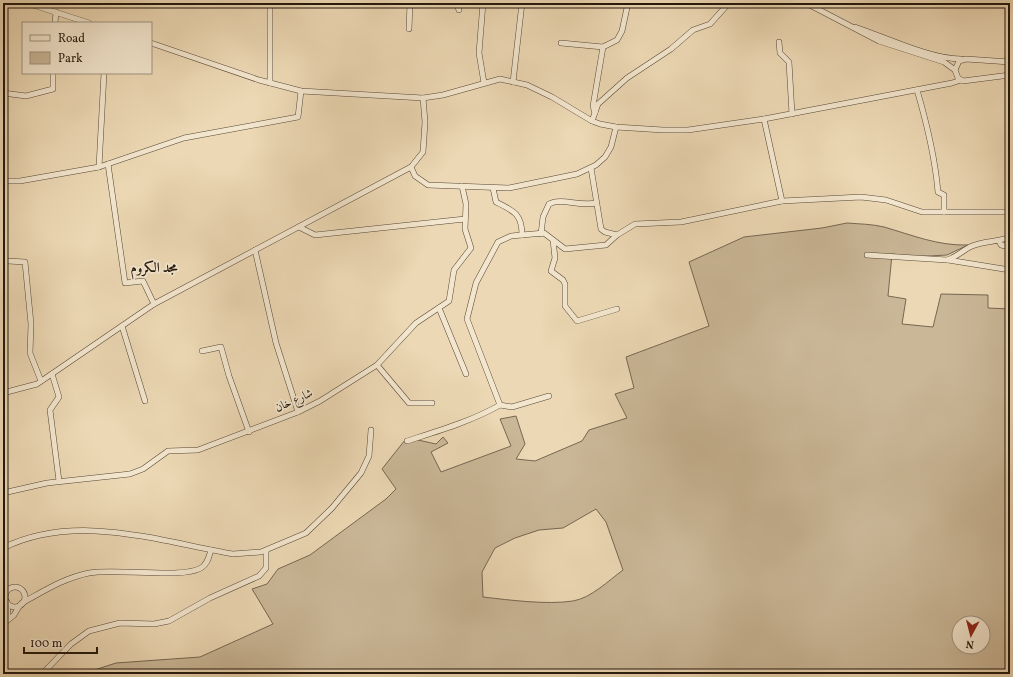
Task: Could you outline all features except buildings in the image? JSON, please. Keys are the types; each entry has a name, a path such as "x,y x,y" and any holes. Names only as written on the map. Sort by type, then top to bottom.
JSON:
{"street":[{"path":"27,3 86,22"},
{"path":"270,3 270,83"},
{"path":"409,29 410,3"},
{"path":"456,3 459,10"},
{"path":"483,3 479,53 484,83"},
{"path":"513,82 522,3"},
{"path":"561,43 603,47 617,40 628,3"},
{"path":"592,121 598,104 627,78 671,49 693,30 710,24 729,3"},
{"path":"806,3 879,41 944,62 955,70"},
{"path":"55,22 56,12"},
{"path":"846,24 886,39 948,58 1010,62"},
{"path":"779,42 780,53 789,62 792,114"},
{"path":"152,43 270,83 301,91 423,98 443,95 500,79 527,85 552,96 592,121 616,127 688,130 792,114 917,90 960,80 973,80 1010,75"},
{"path":"595,113 593,106 603,47"},
{"path":"960,80 956,75 955,70 957,64 963,60"},
{"path":"3,93 26,96 53,90 53,74"},
{"path":"99,167 104,74"},
{"path":"917,90 928,126 936,168 938,192 944,195 944,212"},
{"path":"3,181 20,181 99,167 184,138 298,117 301,91"},
{"path":"3,393 37,384 154,304 411,167 423,152 425,122 423,98"},
{"path":"764,119 782,201"},
{"path":"411,167 415,176 428,185 509,188 578,174 591,168 605,157 611,147 616,127"},
{"path":"108,164 126,283 142,281 154,304"},
{"path":"591,168 601,229 605,232 617,235"},
{"name":"شارع خان","path":"3,493 59,482 130,474 143,468 168,451 198,450 298,412 320,401 377,365 416,323 449,301 454,270 471,248 465,229 466,204 462,186"},
{"path":"492,188 496,202 516,213 522,222 522,235"},
{"path":"500,405 467,319 476,283 498,242 511,236 544,233 565,249 606,245 617,235 635,224 681,222 782,201 861,197 886,200 922,212 1010,212"},
{"path":"541,234 543,216 549,204 559,202 588,205 596,203"},
{"path":"299,227 315,235 465,219"},
{"path":"947,260 956,257 973,246 999,241 1010,237"},
{"path":"553,240 555,258 551,271 566,284 565,306 577,321 616,309"},
{"path":"999,241 1001,245 1010,247"},
{"path":"255,250 276,343 298,412"},
{"path":"867,255 947,260 1010,270"},
{"path":"3,259 8,261 25,262 31,324 30,353 41,381"},
{"path":"439,308 466,374"},
{"path":"122,326 145,401"},
{"path":"202,350 221,347 248,432"},
{"path":"377,365 409,403 432,403"},
{"path":"52,374 60,397 50,410 59,482"},
{"path":"407,441 442,429 500,405 512,407 549,396"},
{"path":"3,548 41,534 77,530 102,531 240,554 266,550 306,534 332,508 361,473 369,456 371,430"},
{"path":"7,602 14,606 21,604 65,580 89,573 113,571 171,572 198,569 206,564 211,550"},
{"path":"42,674 71,644 89,631 120,623 154,624 170,621 205,600 259,576 266,568 266,550"},
{"path":"4,623 8,613 6,594 9,589 18,588 24,593 30,595 39,594"},
{"path":"4,623 14,615 25,598 24,593"}],"green space":[{"path":"847,223 884,227 946,244 968,245 947,255 911,257 892,254 888,296 906,299 902,324 933,327 941,294 988,295 988,308 1010,309 1010,674 82,674 116,663 200,657 273,624 252,589 267,584 278,569 310,555 386,499 396,489 382,469 405,440 418,440 436,444 443,437 448,443 431,452 441,472 511,446 500,419 516,416 525,444 516,459 535,461 582,441 589,430 627,418 615,394 634,388 626,357 709,326 689,262 744,237 822,228","holes":["596,509 606,522 623,570 593,593 580,599 563,602 516,601 483,597 482,572 495,548 515,538 539,530 563,528"]}],"district":[{"name":"مجد الكروم","path":"154,268"}]}
